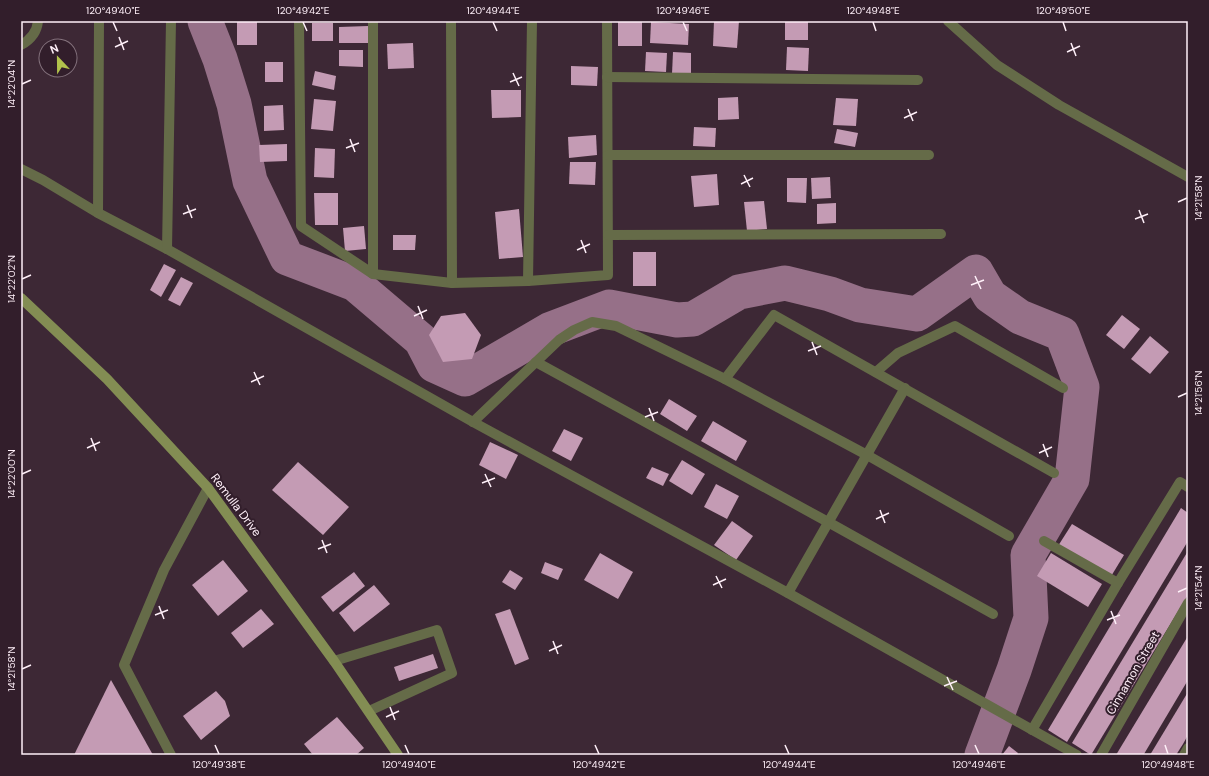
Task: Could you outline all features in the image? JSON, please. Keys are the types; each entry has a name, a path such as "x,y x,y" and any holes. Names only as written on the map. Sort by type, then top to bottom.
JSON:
{"main road":[{"name":"Remulla Drive","path":"21,298 107,379 208,488 369,711 398,755"}],"street":[{"path":"21,45 34,34 38,21"},
{"path":"98,213 99,21"},
{"path":"167,249 171,21"},
{"path":"299,21 301,226 373,274 452,283 528,281 608,275 607,21"},
{"path":"373,21 373,274"},
{"path":"451,21 452,283"},
{"path":"528,281 532,21"},
{"path":"948,21 997,65 1059,104 1188,176"},
{"path":"607,77 918,80"},
{"path":"608,155 929,155"},
{"path":"21,169 43,180 98,213 167,249 473,422 788,593 1077,755"},
{"path":"608,235 941,234"},
{"path":"725,379 774,316 905,388 1054,473"},
{"path":"473,422 536,362 574,330 592,322 616,326 725,379 866,455 1009,536"},
{"path":"876,372 898,354 955,326 1063,388"},
{"path":"536,362 993,614"},
{"path":"788,593 905,388"},
{"path":"1032,730 1118,583 1180,482 1188,487"},
{"path":"171,755 124,665 164,570 208,488"},
{"path":"1044,540 1118,583"},
{"name":"Cinnamon Street","path":"1101,755 1188,603"},
{"path":"334,662 437,630 452,673 369,711"},
{"path":"1184,755 1188,748"}],"building":[{"path":"237,21 257,21 257,45 237,45"},
{"path":"618,21 642,21 642,46 618,46"},
{"path":"714,21 739,21 737,48 713,46"},
{"path":"785,21 808,21 808,40 785,40"},
{"path":"651,22 689,24 688,45 650,43"},
{"path":"312,23 333,23 333,41 312,41"},
{"path":"368,26 368,43 339,43 339,27"},
{"path":"413,43 414,68 388,69 387,44"},
{"path":"787,47 809,48 808,71 786,70"},
{"path":"339,50 363,50 363,67 339,66"},
{"path":"646,52 667,53 666,72 645,71"},
{"path":"673,52 691,53 691,75 672,74"},
{"path":"265,62 283,62 283,82 265,82"},
{"path":"571,66 598,67 597,86 571,85"},
{"path":"315,71 336,76 334,90 312,85"},
{"path":"491,90 521,90 521,117 492,118"},
{"path":"738,97 739,119 718,120 718,98"},
{"path":"836,98 858,99 856,126 833,125"},
{"path":"314,99 336,101 333,131 311,129"},
{"path":"283,105 284,130 264,131 264,106"},
{"path":"694,127 716,128 715,147 693,146"},
{"path":"837,129 858,133 855,147 834,143"},
{"path":"596,135 597,155 569,158 568,137"},
{"path":"287,144 287,161 260,162 259,145"},
{"path":"315,148 335,149 334,178 314,177"},
{"path":"570,162 596,162 595,185 569,184"},
{"path":"717,174 719,205 694,207 691,176"},
{"path":"830,177 831,198 812,199 811,178"},
{"path":"787,178 807,178 806,203 787,202"},
{"path":"314,193 338,193 338,225 315,225"},
{"path":"764,201 767,229 747,231 744,202"},
{"path":"836,203 836,223 817,224 817,204"},
{"path":"519,209 523,257 499,259 495,212"},
{"path":"364,226 366,249 345,251 343,228"},
{"path":"393,235 416,235 415,250 393,250"},
{"path":"633,252 656,252 656,286 633,286"},
{"path":"164,264 176,270 161,297 150,290"},
{"path":"181,277 193,283 180,306 168,300"},
{"path":"465,313 481,335 472,359 443,362 429,335 441,316"},
{"path":"1122,315 1140,329 1124,349 1106,335"},
{"path":"1150,336 1169,352 1150,374 1131,359"},
{"path":"669,399 697,416 687,431 660,414"},
{"path":"713,421 747,441 736,461 701,441"},
{"path":"564,429 583,438 571,461 552,451"},
{"path":"490,442 518,455 506,479 479,465"},
{"path":"682,460 705,474 692,495 669,481"},
{"path":"298,462 349,507 323,535 272,490"},
{"path":"652,467 669,474 663,486 646,478"},
{"path":"716,484 739,496 727,519 704,507"},
{"path":"1181,508 1188,513 1188,541 1067,742 1048,730"},
{"path":"732,521 753,536 736,560 714,545"},
{"path":"1072,524 1124,555 1110,578 1058,546"},
{"path":"1188,551 1188,595 1091,755 1072,743"},
{"path":"600,553 633,572 618,599 584,580"},
{"path":"1051,553 1102,584 1088,607 1037,576"},
{"path":"223,560 248,591 218,616 192,585"},
{"path":"545,562 563,569 558,580 541,573"},
{"path":"510,570 523,578 515,590 502,582"},
{"path":"354,572 365,586 333,612 321,597"},
{"path":"374,585 390,604 354,632 339,613"},
{"path":"261,609 274,624 243,648 231,633"},
{"path":"510,609 529,659 515,665 495,614"},
{"path":"1188,636 1188,680 1144,754 1116,755"},
{"path":"433,654 438,668 399,681 394,667"},
{"path":"111,680 153,755 74,755"},
{"path":"216,691 225,701 230,716 201,740 183,716"},
{"path":"1188,692 1188,735 1183,744 1176,755 1150,755"},
{"path":"337,717 364,748 356,755 313,755 304,744"},
{"path":"1009,746 1018,753 1017,755 1002,755"}],"waterway":[{"path":"205,21 220,59 234,104 250,181 287,258 355,284 421,340 434,365 465,379 551,329 609,307 677,320 693,319 739,292 785,283 830,294 860,305 917,314 976,272 990,296 1020,317 1062,334 1082,387 1072,479 1028,555 1031,618 1014,670 982,755"}]}
